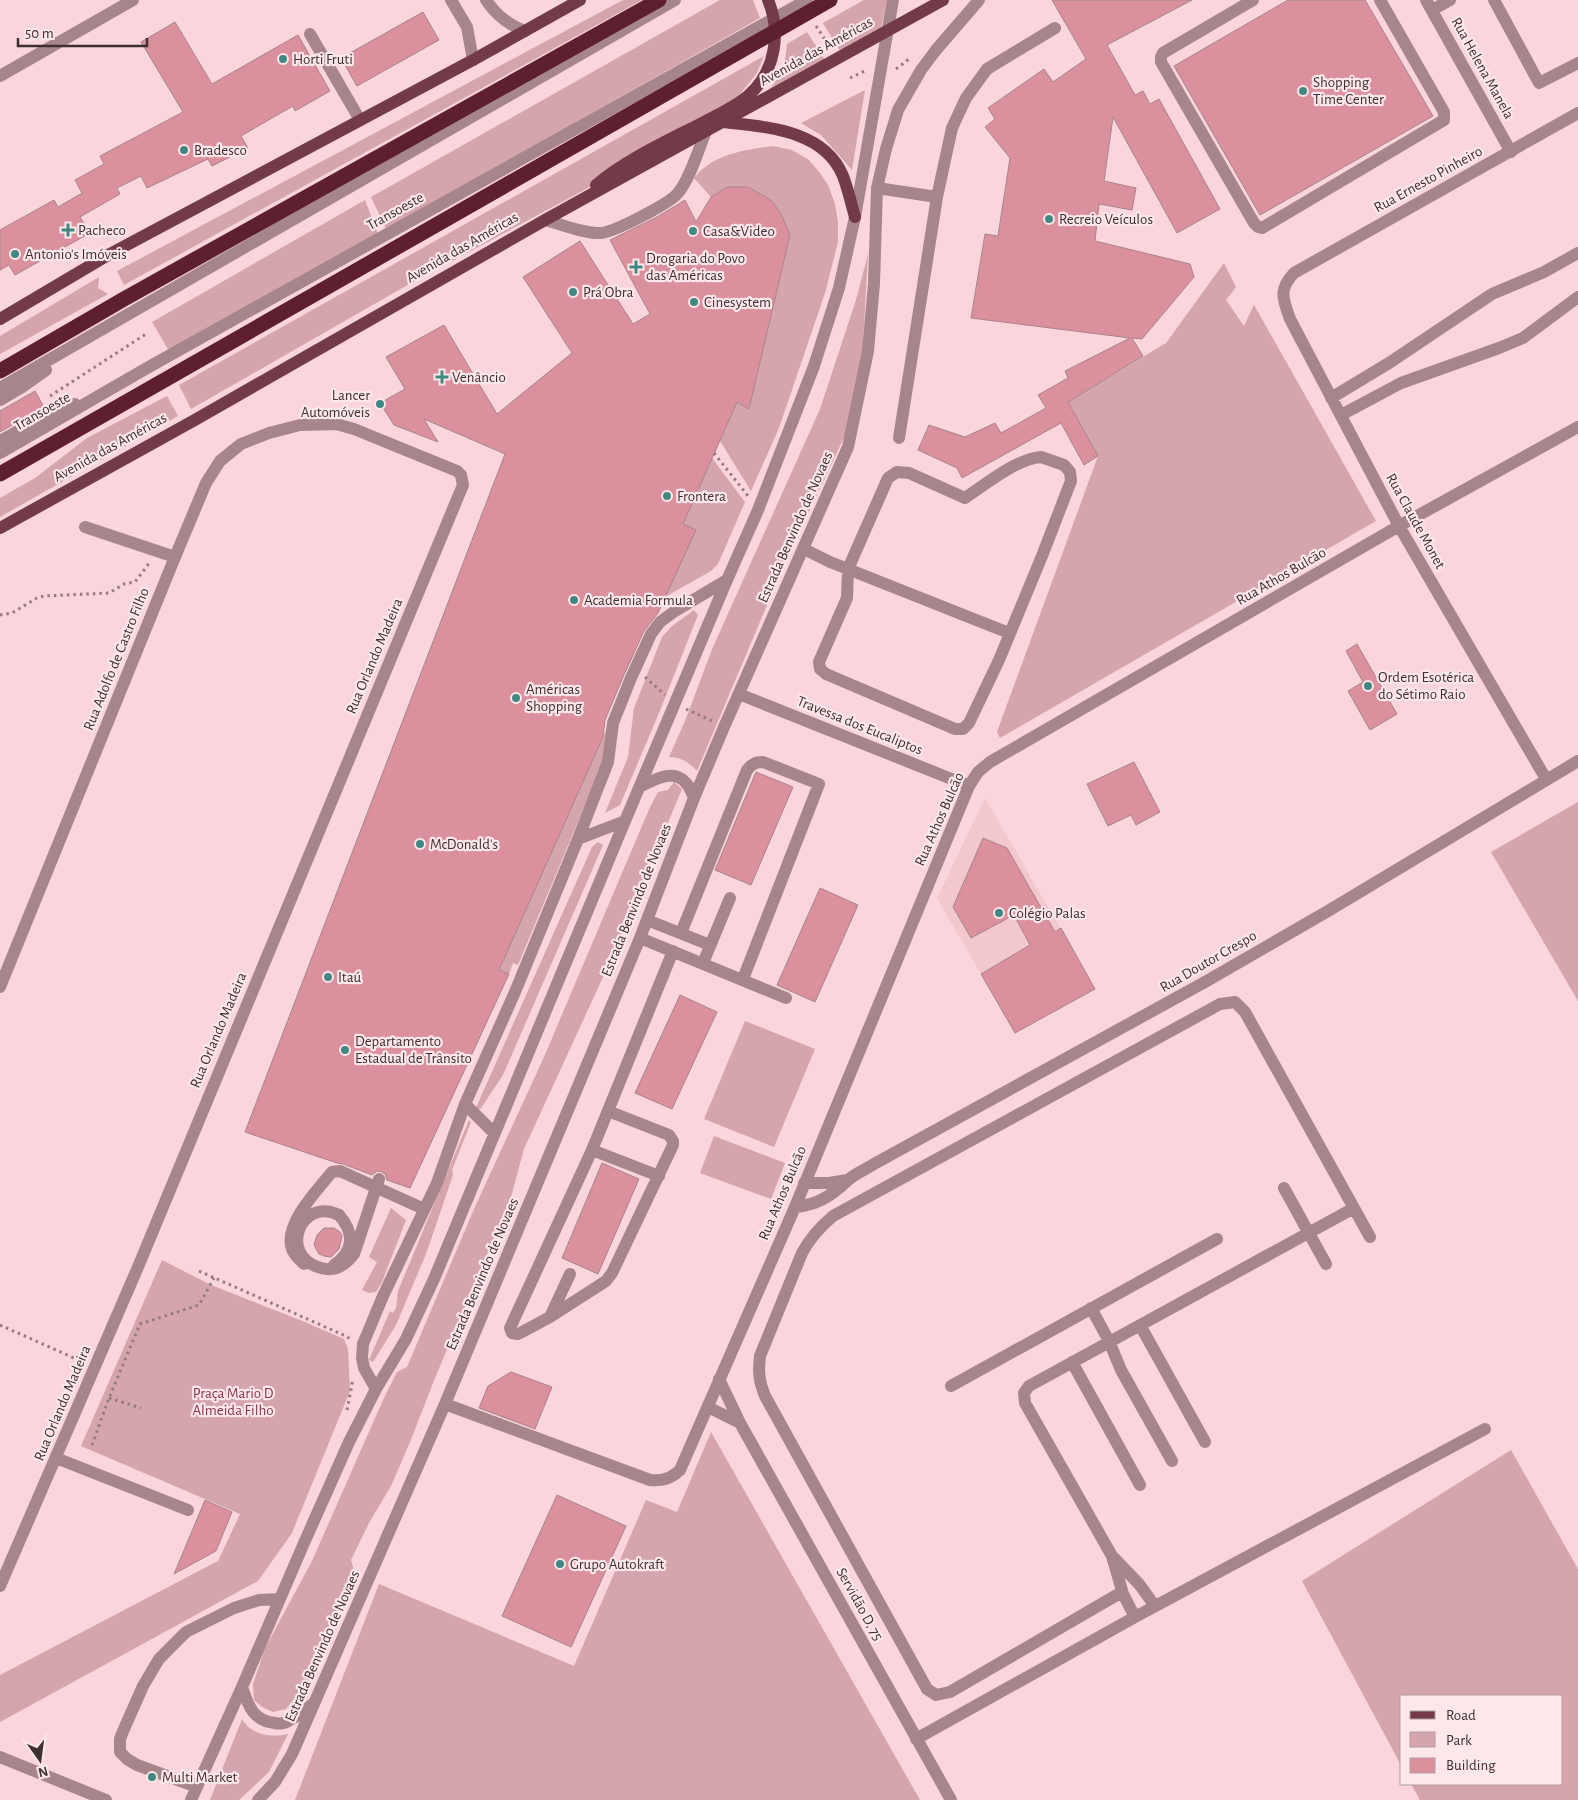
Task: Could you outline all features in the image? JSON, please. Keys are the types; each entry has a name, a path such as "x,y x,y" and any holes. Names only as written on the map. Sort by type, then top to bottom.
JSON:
{"highway":[{"path":"0,371 124,299 659,0"},
{"name":"Avenida das Américas","path":"0,474 774,25 830,0"},
{"path":"0,365 26,356"}],"main road":[{"path":"0,319 108,256 473,60 580,0"},
{"path":"589,196 596,186 621,166 750,95 765,75 772,57 774,25 768,0"},
{"name":"Avenida das Américas","path":"0,528 545,220 943,0"},
{"path":"723,122 770,127 795,134 816,144 832,159 842,174 855,216"}],"street":[{"path":"0,76 133,0"},
{"path":"450,0 467,27 473,60"},
{"path":"486,0 501,19 525,31"},
{"path":"0,388 675,0"},
{"name":"Transoeste","path":"0,453 161,361 774,25 807,0"},
{"path":"191,1800 350,1442 376,1389 406,1339 434,1279 625,821 758,510 817,358 839,288 855,216 892,0"},
{"name":"Estrada Benvindo de Novaes","path":"258,1800 275,1782 292,1754 315,1703 445,1404 640,938 694,798 848,448 868,350 874,284 877,188 886,149 898,110 921,70 979,0"},
{"path":"1254,0 1163,53 1161,62 1254,223 1262,228 1444,120 1444,112 1380,0"},
{"path":"1429,5 1450,0"},
{"path":"1494,0 1539,83 1578,63"},
{"name":"Rua Helena Manela","path":"1429,5 1511,152"},
{"path":"899,438 937,197 952,128 966,98 987,69 1055,28"},
{"path":"310,34 360,120"},
{"name":"Rua Ernesto Pinheiro","path":"1294,273 1578,113"},
{"path":"545,220 592,233 602,233 612,231 668,202 678,194 684,184 706,131"},
{"path":"877,188 937,197"},
{"path":"1331,398 1389,363 1492,294 1544,272 1578,252"},
{"name":"Rua Claude Monet","path":"1294,273 1286,282 1283,293 1284,303 1290,319 1399,526 1546,779"},
{"path":"1341,416 1401,383 1491,352 1523,338 1578,297"},
{"path":"0,400 22,387 79,344"},
{"path":"1389,363 1401,383"},
{"path":"0,441 54,411 106,393"},
{"name":"Rua Adolfo de Castro Filho","path":"0,987 175,557 206,483 220,461 241,444 269,433 300,425 336,424 354,429 457,471 461,475 463,485"},
{"name":"Rua Athos Bulcão","path":"445,1404 650,1480 662,1481 672,1477 680,1470 795,1207 969,786 978,772 990,762 1399,526 1578,427"},
{"path":"1041,457 1064,465 1070,472 1070,481 1010,633 973,716 963,729 956,729 826,674 820,669 819,662 846,598 848,569 882,489 888,478 897,472 909,473 964,498 1030,458 1041,457"},
{"name":"Rua Orlando Madeira","path":"0,1586 95,1368 463,485"},
{"path":"85,527 175,557"},
{"path":"804,549 830,562 1010,633"},
{"path":"376,1389 364,1368 362,1358 363,1344 383,1296 437,1183 464,1104 508,1009 578,839 608,762 613,723 651,634 660,622 674,611 727,580"},
{"name":"Travessa dos Eucaliptos","path":"739,694 969,786"},
{"name":"Rua Doutor Crespo","path":"795,1207 826,1199 848,1180 1205,982 1328,911 1578,761"},
{"path":"681,933 747,770 751,765 763,762 819,784 743,979"},
{"path":"641,786 670,775 679,777 686,783 694,798"},
{"path":"578,839 625,821"},
{"path":"703,963 730,898"},
{"path":"647,920 710,945"},
{"path":"640,938 786,998"},
{"path":"608,1111 672,1138 673,1145 612,1273 606,1281 550,1317 518,1334 514,1334 510,1331 510,1328 592,1150 673,952"},
{"path":"1122,1592 950,1692 936,1695 927,1689 760,1384 758,1370 760,1356 802,1253 810,1239 833,1216 1220,1004 1235,1002 1245,1012 1370,1237"},
{"path":"464,1104 494,1134"},
{"path":"592,1150 658,1176"},
{"path":"378,1179 354,1254 348,1262 330,1270 323,1268 311,1266 303,1259 298,1250 296,1240 298,1230 303,1222 310,1215 319,1211 330,1210 339,1214 347,1224 350,1233 350,1243 347,1253 341,1261 333,1266 323,1268 313,1268 304,1264 296,1257 290,1239 292,1229 302,1211 329,1175 336,1170 424,1209"},
{"name":"Rua Doutor Crespo","path":"804,1183 829,1183 848,1180"},
{"path":"1284,1188 1326,1264"},
{"path":"1135,1617 1122,1592 1112,1556 1025,1403 1024,1393 1029,1386 1109,1341 1354,1208"},
{"path":"951,1386 1216,1239"},
{"path":"550,1317 570,1274"},
{"path":"1091,1308 1109,1341 1121,1370 1172,1461"},
{"path":"1140,1324 1205,1442"},
{"path":"1072,1362 1140,1485"},
{"name":"Servidão D, 75","path":"719,1379 740,1423 951,1800"},
{"path":"708,1406 740,1423"},
{"path":"916,1739 1155,1606 1485,1429"},
{"path":"56,1458 188,1510"},
{"path":"1112,1556 1139,1584 1155,1606"},
{"path":"197,1787 137,1765 126,1759 120,1752 120,1739 124,1729 143,1686 159,1659 186,1632 234,1608 259,1600 280,1599"},
{"path":"242,1688 249,1706 256,1717 266,1722 279,1724 289,1721 315,1703"},
{"path":"0,1757 106,1800"}],"path":[{"path":"816,26 833,53"},
{"path":"850,78 867,70"},
{"path":"49,396 146,334"},
{"path":"714,453 758,510"},
{"path":"0,615 12,613 37,598 44,596 109,593 124,584 135,582 158,551"},
{"path":"199,1271 348,1337 350,1345"},
{"path":"92,1445 109,1398 140,1324 199,1305 214,1278"},
{"path":"0,1325 95,1368"},
{"path":"346,1413 350,1403 353,1377"},
{"path":"109,1398 140,1408"}],"shaded area":[{"name":"Colégio Palas","path":"985,798 1095,989 1015,1033 937,898"}],"green space":[{"path":"623,0 642,0 124,285 117,271"},
{"path":"720,0 753,0 760,18 386,229 371,197"},
{"path":"864,0 887,0 881,29 840,51 823,23"},
{"path":"807,32 825,60 766,94 781,71 787,44"},
{"path":"764,56 757,73 737,98 601,181 404,287 191,409 179,385"},
{"path":"865,90 852,170 821,135 801,123"},
{"path":"773,146 792,150 809,160 820,173 828,185 835,204 838,222 838,242 825,293 779,428 751,491 720,441 737,402 749,408 790,235 781,214 771,200 748,187 727,187 711,197 694,178 710,163 720,158 751,149"},
{"path":"365,200 378,234 169,351 152,322"},
{"path":"868,254 862,363 848,429 784,565 697,771 685,761 669,757 713,647 820,409 856,300"},
{"path":"1224,263 1236,287 1226,300 1244,326 1254,305 1376,521 1000,738 997,732 1098,456 1068,402 1166,343"},
{"path":"99,277 98,288 108,294 0,354 0,336"},
{"path":"167,396 178,416 0,517 0,498 35,478 87,438"},
{"path":"712,458 745,502 718,564 711,571 665,597 695,530 683,524"},
{"path":"694,610 698,615 620,805 605,813 628,757 634,708 662,637 672,626"},
{"path":"609,724 608,750 518,965 513,963 509,974 499,970"},
{"path":"674,782 682,789 609,964 524,1149 511,1197 410,1442 391,1486 370,1521 351,1560 357,1582 323,1637 321,1657 311,1678 286,1709 273,1712 262,1707 254,1700 253,1684 265,1648 312,1561 397,1372 407,1367 474,1209 544,1057 650,807 658,792 668,790"},
{"path":"1578,802 1578,1001 1491,852"},
{"path":"598,842 603,845 503,1075 481,1108 476,1112 475,1110 592,847"},
{"path":"745,1021 815,1049 774,1147 704,1119"},
{"path":"469,1120 471,1122 452,1170 453,1175 426,1254 396,1325 373,1362 369,1360 390,1311 393,1313 396,1308 398,1291"},
{"path":"714,1136 785,1163 771,1199 700,1173"},
{"path":"391,1208 406,1220 382,1282 376,1292 369,1293 362,1290 377,1262 369,1257"},
{"name":"Praça Mario D Almeida Filho","path":"162,1260 211,1285 344,1339 348,1349 350,1391 292,1533 258,1581 0,1722 0,1675 218,1561 240,1514 81,1446"},
{"path":"711,1432 920,1800 295,1800 379,1584 574,1666 646,1500 677,1512"},
{"path":"1511,1450 1578,1569 1578,1800 1420,1800 1412,1785 1563,1785 1563,1695 1400,1695 1400,1763 1302,1581"},
{"path":"242,1719 251,1729 262,1734 275,1736 288,1734 269,1772 239,1800 210,1800"}],"building":[{"path":"1052,0 1192,0 1107,45 1135,95 1143,91 1150,104 1159,99 1220,209 1177,233 1113,117 1104,181 1136,188 1132,210 1099,204 1095,241 1190,264 1194,277 1142,339 1132,338 1143,356 1068,402 1098,456 1084,465 1061,423 962,478 957,468 918,450 929,425 965,437 995,423 1001,433 1046,408 1038,395 1068,378 1065,371 1130,338 971,318 985,234 998,236 1010,158 985,127 995,119 988,108 1044,69 1053,82 1086,59"},
{"name":"Shopping Time Center","path":"1288,0 1365,0 1433,116 1260,215 1174,66"},
{"path":"423,12 439,40 357,86 341,58"},
{"path":"175,22 212,84 298,35 330,91 295,111 293,106 241,136 248,148 212,166 208,159 147,188 141,176 117,188 120,194 80,217 90,233 15,275 9,265 0,270 0,230 54,200 58,207 82,193 75,180 104,164 100,156 183,112 141,42"},
{"name":"Américas Shopping","path":"727,187 748,187 771,200 781,214 790,235 749,409 737,402 683,524 696,530 658,613 644,631 624,675 605,720 603,737 499,970 509,974 410,1188 387,1180 382,1172 377,1171 372,1175 245,1132 505,454 424,419 438,442 394,425 380,403 405,389 386,357 444,325 497,414 572,353 523,277 580,241 633,324 650,314 610,240 657,217 685,200 696,222 711,197"},
{"path":"35,391 44,407 0,432 0,411"},
{"name":"Ordem Esotérica do Sétimo Raio","path":"1357,644 1397,714 1370,730 1348,691 1363,682 1346,651"},
{"path":"1134,762 1160,812 1136,825 1131,815 1108,826 1087,784"},
{"path":"756,772 793,787 751,885 715,870"},
{"name":"Colégio Palas","path":"983,838 1007,848 1055,932 1061,928 1095,989 1015,1033 981,974 1030,945 1014,915 971,938 953,907"},
{"path":"820,888 858,905 815,1002 777,985"},
{"path":"680,995 717,1012 672,1109 635,1093"},
{"path":"602,1163 639,1179 598,1274 562,1258"},
{"path":"324,1228 334,1228 342,1236 339,1249 331,1257 319,1254 314,1245 317,1235"},
{"path":"511,1372 552,1387 535,1429 479,1408 488,1386"},
{"path":"557,1495 626,1526 571,1647 502,1616"},
{"path":"205,1500 232,1512 216,1551 174,1574"}],"place":[{"name":"Horti Fruti","path":"283,59"},
{"name":"Shopping Time Center","path":"1303,91"},
{"name":"Bradesco","path":"184,150"},
{"name":"Recreio Veículos","path":"1049,219"},
{"name":"Pacheco","path":"68,230"},
{"name":"Casa&Video","path":"693,231"},
{"name":"Antonio's Imóveis","path":"15,254"},
{"name":"Drogaria do Povo das Américas","path":"636,267"},
{"name":"Prá Obra","path":"573,292"},
{"name":"Cinesystem","path":"694,302"},
{"name":"Venâncio","path":"442,377"},
{"name":"Lancer Automóveis","path":"380,404"},
{"name":"Frontera","path":"667,496"},
{"name":"Academia Formula","path":"574,600"},
{"name":"Ordem Esotérica do Sétimo Raio","path":"1368,686"},
{"name":"Américas Shopping","path":"516,698"},
{"name":"McDonald's","path":"420,844"},
{"name":"Colégio Palas","path":"999,913"},
{"name":"Itaú","path":"328,977"},
{"name":"Departamento Estadual de Trânsito","path":"345,1050"},
{"name":"Grupo Autokraft","path":"560,1564"},
{"name":"Multi Market","path":"152,1777"}]}
